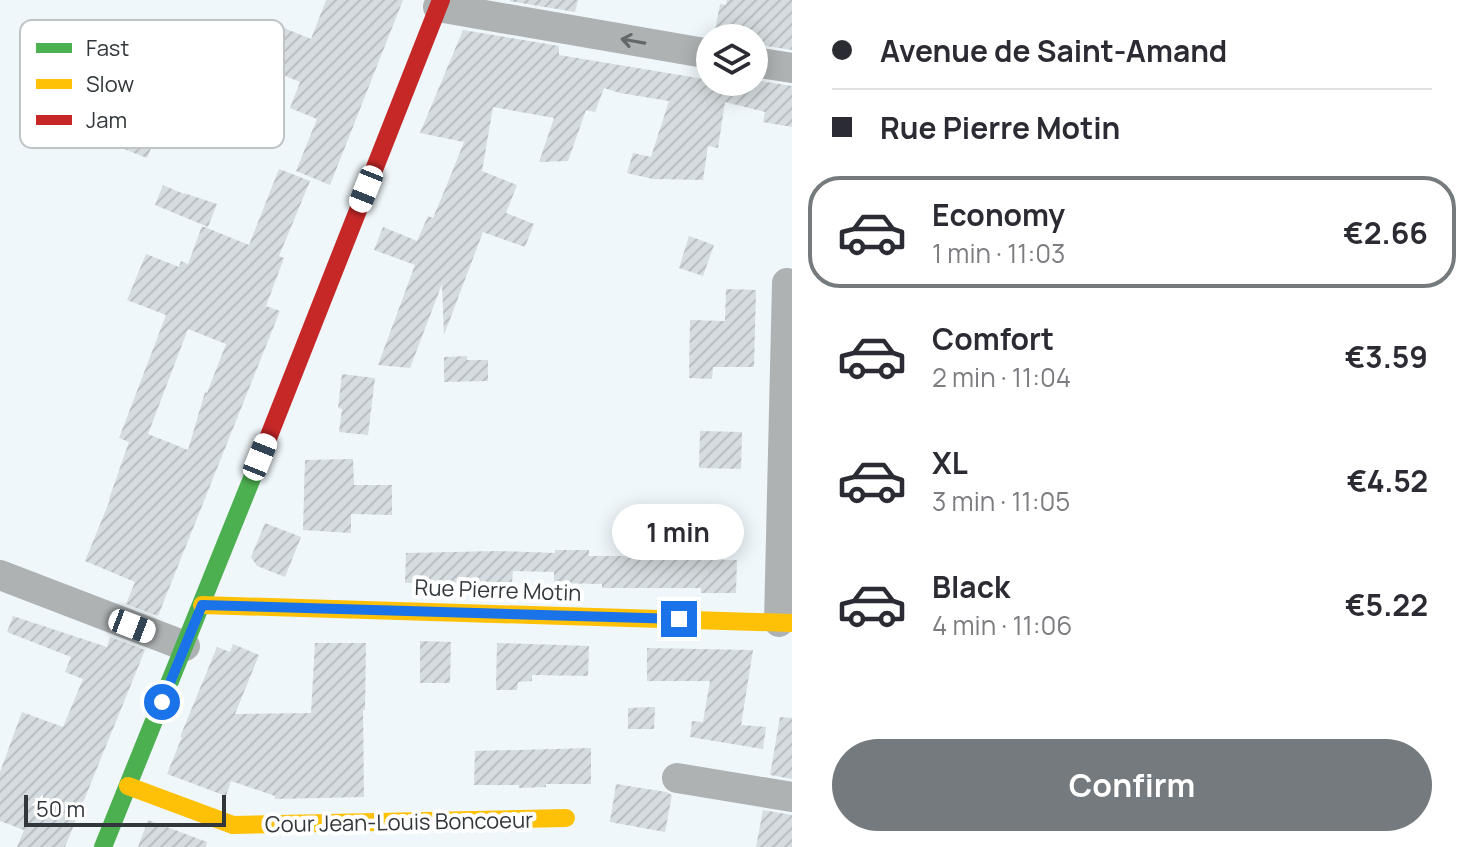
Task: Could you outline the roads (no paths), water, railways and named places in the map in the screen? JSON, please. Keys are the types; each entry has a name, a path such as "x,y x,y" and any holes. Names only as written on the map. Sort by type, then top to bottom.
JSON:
{"street":[{"path":"103,847 440,3 696,51"},
{"path":"768,64 792,68"},
{"path":"786,622 787,283"},
{"path":"0,575 185,646"},
{"name":"Rue Pierre Motin","path":"202,605 786,622"},
{"path":"677,778 792,797"},
{"name":"Cour Jean-Louis Boncoeur","path":"128,786 229,836 566,818"}]}
